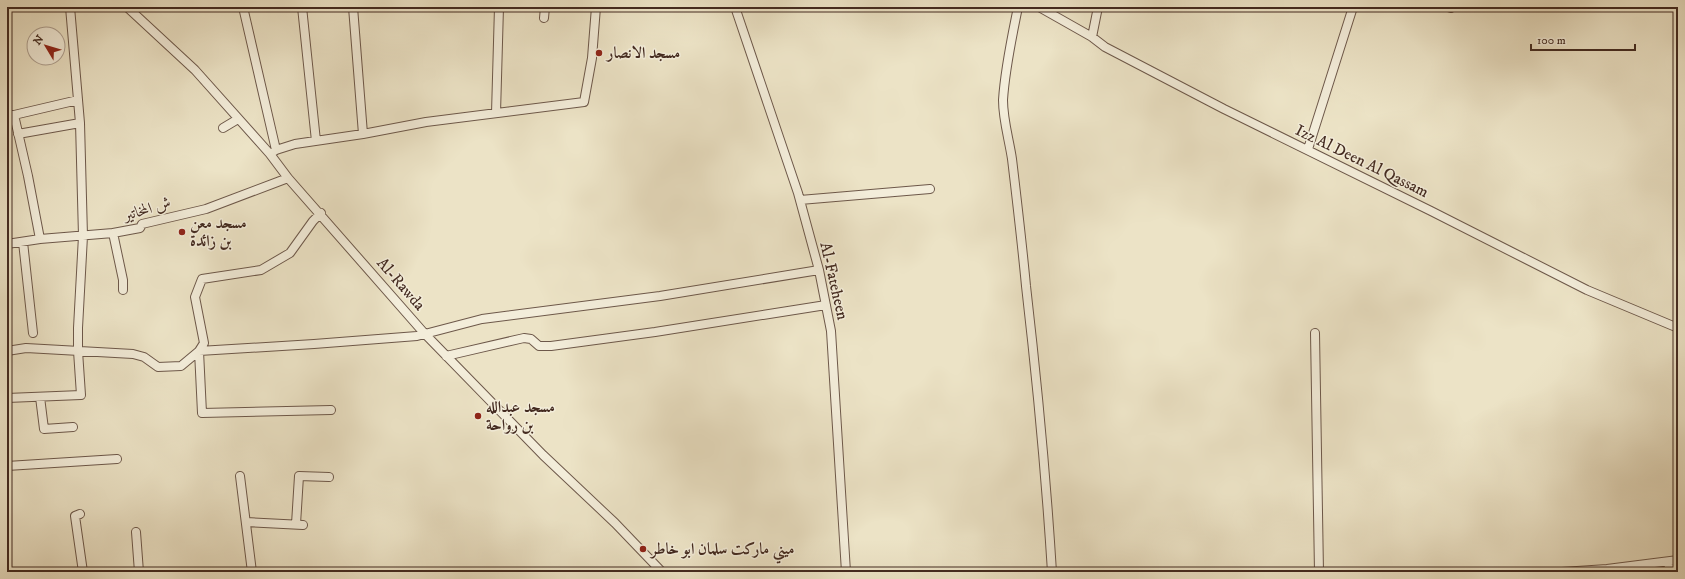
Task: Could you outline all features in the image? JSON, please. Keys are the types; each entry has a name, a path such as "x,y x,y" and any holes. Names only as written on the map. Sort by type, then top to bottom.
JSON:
{"street":[{"path":"7,398 82,395 78,351 84,236 80,123 70,7"},
{"name":"Al-Rawda","path":"127,7 195,70 238,119 273,152 288,178 321,213 424,333 543,455 615,523 662,572"},
{"path":"243,7 273,152 295,144 363,134 426,122 584,102 592,58 596,7"},
{"path":"302,7 316,141"},
{"path":"353,7 363,134"},
{"path":"496,113 499,7"},
{"path":"544,18 545,7"},
{"name":"Al-Fateheen","path":"735,7 800,200 819,270 826,305 831,331 846,572"},
{"path":"1018,7 1010,45 1004,99 1004,116 1010,143 1031,328 1044,459 1052,572"},
{"name":"Izz Al Deen Al Qassam","path":"1039,7 1092,37 1105,47 1217,105 1308,149 1587,290 1678,328"},
{"path":"1092,37 1098,7"},
{"path":"1308,149 1353,7"},
{"path":"40,239 18,134 10,115 78,100"},
{"path":"223,128 238,119"},
{"path":"18,134 80,123"},
{"name":"ش المخاتير","path":"7,244 40,239 113,233 140,228 142,224 206,209 288,178"},
{"path":"800,200 930,189"},
{"path":"7,351 26,348 133,354 144,357 158,367 181,366 199,351 204,343 195,297 202,279 261,270 290,253 313,221 321,213"},
{"path":"113,233 123,280 123,290"},
{"path":"23,242 33,333"},
{"path":"199,351 417,336 482,319 660,296 819,270"},
{"path":"446,356 524,338 531,339 539,346 551,346 662,331 826,305"},
{"path":"1315,334 1319,572"},
{"path":"199,351 202,413 331,410"},
{"path":"40,397 44,429 73,427"},
{"path":"7,466 117,459"},
{"path":"240,476 252,572"},
{"path":"246,522 300,524 299,476 329,477"},
{"path":"80,514 75,516 83,572"},
{"path":"136,532 139,572"},
{"path":"1562,572 1607,571 1678,560"},
{"path":"1667,562 1672,572"}],"place":[{"name":"مسجد الانصار","path":"599,53"},
{"name":"مسجد معن بن زائدة","path":"182,232"},
{"name":"مسجد عبدالله بن رواحة","path":"478,416"},
{"name":"ميني ماركت سلمان ابو خاطر","path":"643,549"}]}
